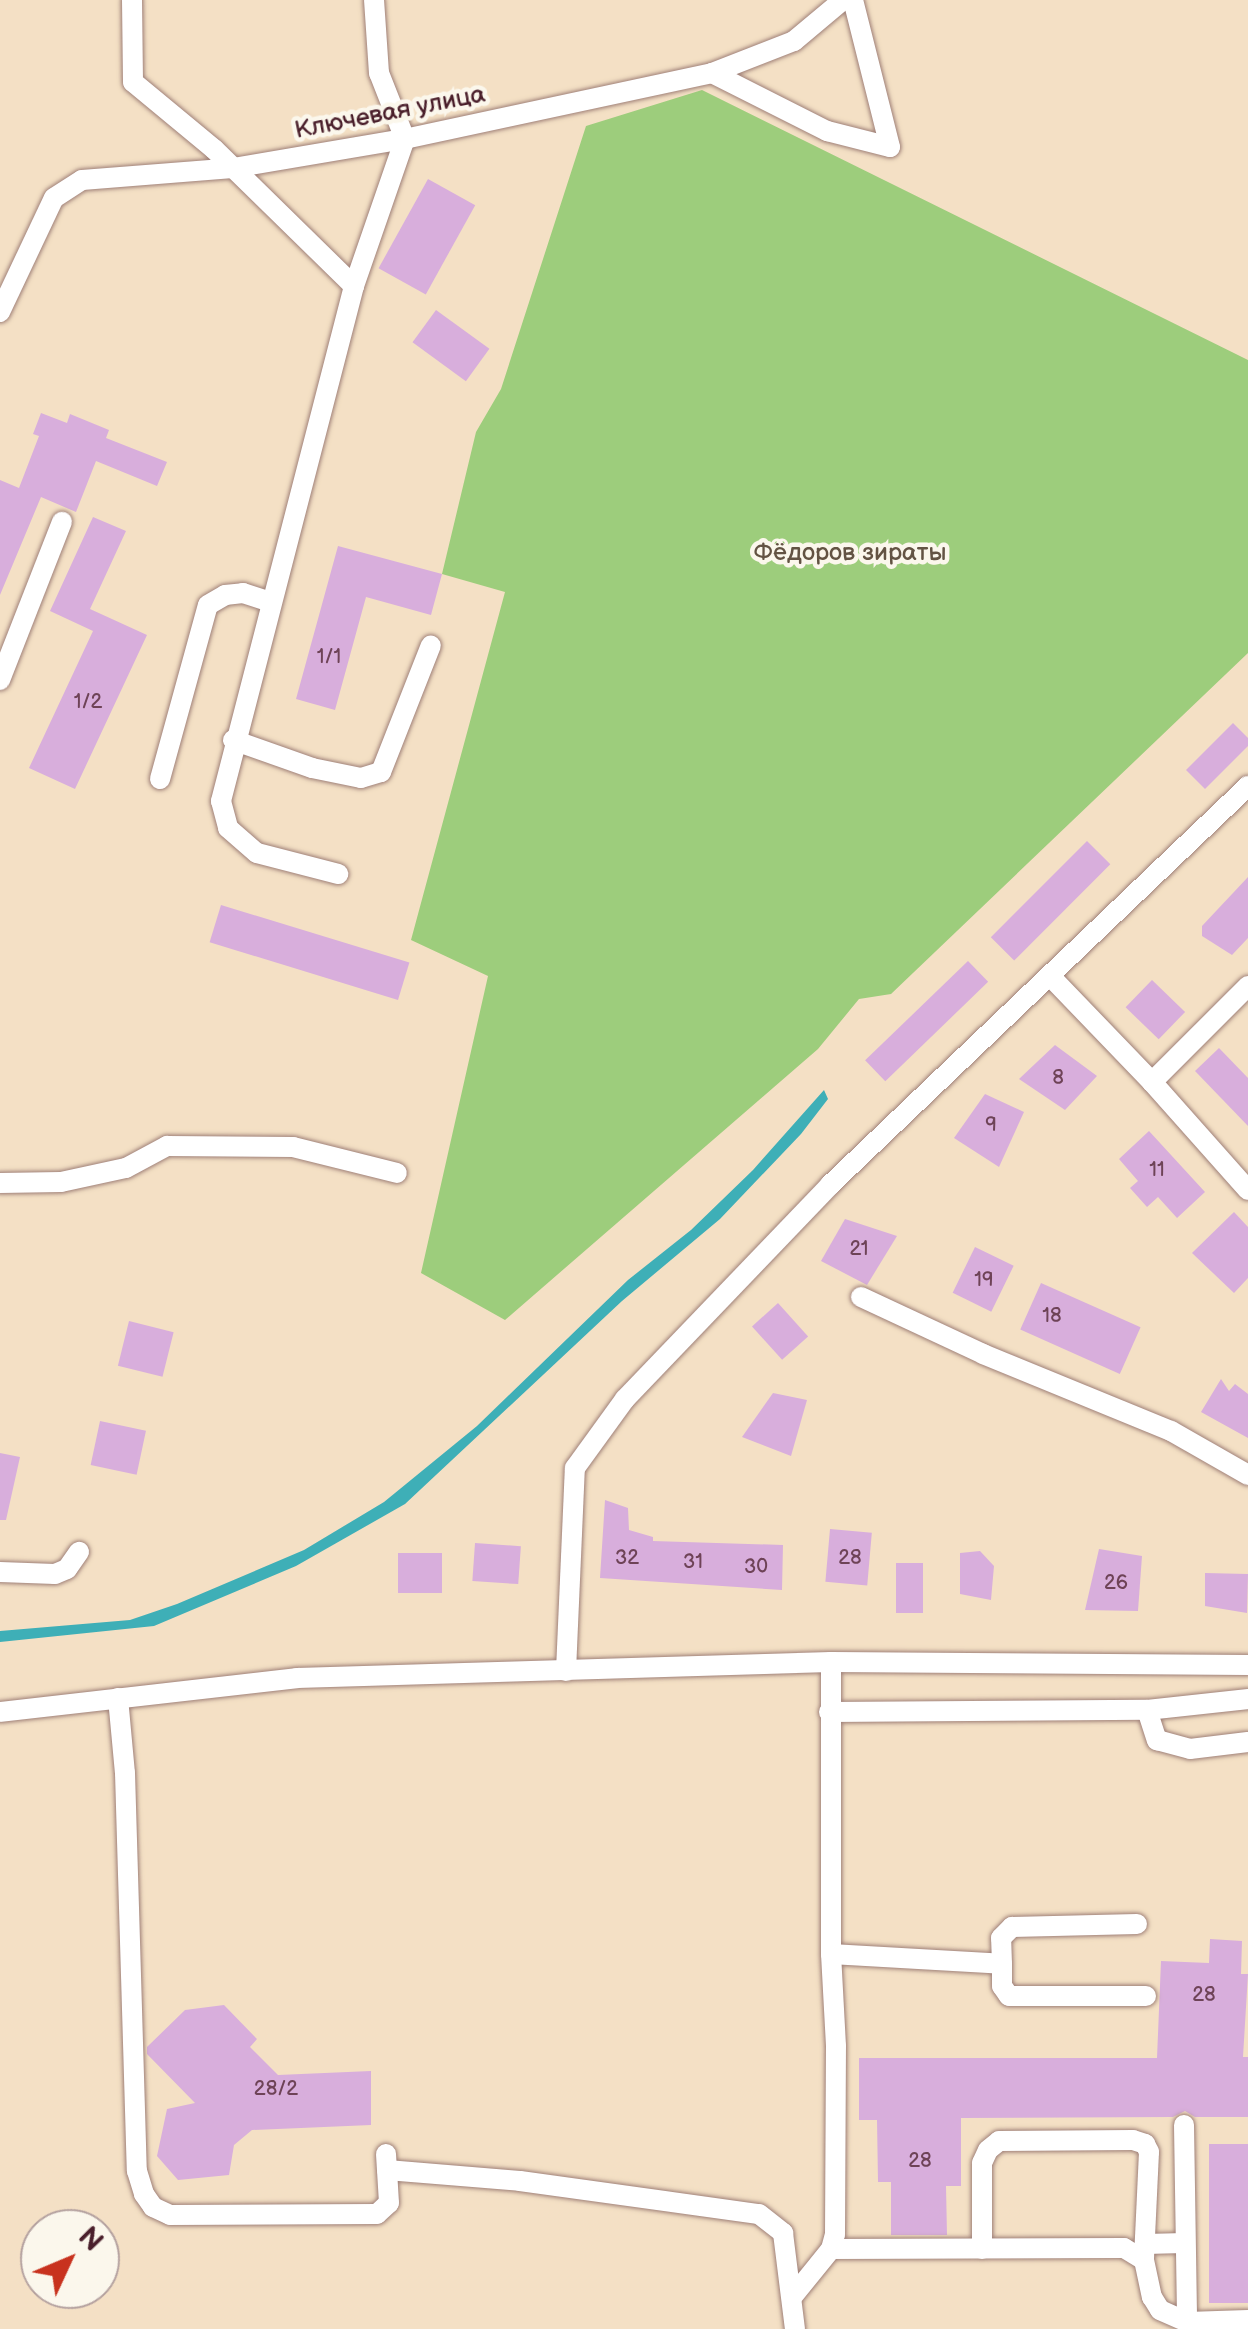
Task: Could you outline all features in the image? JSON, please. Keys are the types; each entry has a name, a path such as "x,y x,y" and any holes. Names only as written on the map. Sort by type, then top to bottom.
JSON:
{"street":[{"path":"132,0 134,82 233,168 354,286"},
{"path":"338,874 257,853 228,828 221,801 354,286 405,140 380,73 374,0"},
{"name":"Ключевая улица","path":"0,312 54,198 82,180 233,168 405,140 712,72 794,42 843,0"},
{"path":"712,72 826,131 890,147 853,0"},
{"path":"0,680 62,522"},
{"path":"160,779 208,605 225,595 244,593 271,602"},
{"path":"234,740 312,768 361,778 381,772 431,645"},
{"path":"566,1671 575,1468 625,1400 830,1185 1248,786"},
{"path":"1051,978 1152,1082 1248,1190"},
{"path":"1152,1082 1248,986"},
{"path":"0,1182 60,1182 126,1168 166,1146 293,1147 396,1173"},
{"path":"861,1297 983,1354 1170,1431 1248,1475"},
{"path":"0,1572 55,1574 68,1569 79,1552"},
{"path":"793,2296 832,2249 836,2116 831,1954 831,1662"},
{"path":"0,1712 298,1678 831,1662 1248,1666"},
{"path":"118,1698 126,1773 136,2171 153,2206 170,2215 377,2214 389,2202 387,2162 760,2214 783,2233 795,2329"},
{"path":"829,1712 1146,1710 1248,1700"},
{"path":"1146,1710 1157,1740 1190,1750 1248,1742"},
{"path":"1138,1924 1012,1927 1001,1938 1002,1986 1009,1996 1146,1996"},
{"path":"831,1954 1002,1964"},
{"path":"1184,2125 1187,2322"},
{"path":"982,2249 982,2163 988,2150 999,2142 1134,2140 1145,2144 1150,2152 1145,2252 1152,2297 1160,2310 1187,2322 1248,2320"},
{"path":"1150,2152 1184,2153"},
{"path":"832,2249 1124,2248 1145,2252 1185,2244"}],"green space":[{"name":"Фёдоров зираты","path":"702,90 1248,360 1248,653 891,994 859,999 818,1049 505,1320 421,1273 488,976 411,940 505,592 442,574 476,432 501,389 586,126"}],"water":[{"path":"824,1090 828,1099 801,1134 720,1219 622,1301 405,1504 296,1566 154,1626 0,1642 0,1631 130,1620 177,1604 304,1550 384,1502 477,1426 628,1280 691,1230 753,1170"}],"building":[{"path":"428,179 475,205 426,294 379,268"},
{"path":"436,310 489,349 466,381 412,342"},
{"path":"41,413 67,423 70,414 109,430 106,438 167,462 157,486 96,461 76,512 41,497 0,595 0,480 19,488 39,436 33,434"},
{"path":"93,517 126,531 90,609 147,635 75,789 29,768 93,631 50,611"},
{"path":"338,546 442,574 431,615 366,597 335,710 296,699"},
{"path":"1233,723 1248,738 1248,746 1205,789 1186,770"},
{"path":"1087,841 1110,864 1014,961 991,937"},
{"path":"1248,877 1248,938 1232,955 1202,936 1202,926"},
{"path":"221,905 409,963 398,1000 210,942"},
{"path":"968,961 988,982 885,1081 865,1060"},
{"path":"1152,980 1185,1012 1159,1039 1126,1007"},
{"path":"1055,1045 1097,1076 1065,1110 1019,1079"},
{"path":"1219,1048 1248,1078 1248,1126 1195,1071"},
{"path":"985,1094 1024,1112 999,1167 954,1138"},
{"path":"1149,1131 1205,1192 1177,1218 1158,1197 1147,1207 1130,1188 1138,1181 1119,1159"},
{"path":"1234,1212 1248,1227 1248,1278 1234,1293 1192,1253"},
{"path":"845,1219 897,1236 867,1285 821,1261"},
{"path":"975,1247 1014,1266 991,1312 953,1293"},
{"path":"1041,1283 1141,1327 1120,1374 1020,1330"},
{"path":"778,1303 808,1336 782,1360 752,1326"},
{"path":"129,1321 174,1332 163,1377 118,1366"},
{"path":"1221,1379 1229,1391 1235,1384 1248,1394 1248,1438 1201,1412"},
{"path":"773,1393 807,1400 791,1456 742,1437"},
{"path":"100,1421 146,1431 137,1475 91,1465"},
{"path":"0,1453 20,1457 6,1520 0,1520"},
{"path":"605,1500 628,1508 629,1530 653,1537 653,1541 783,1545 782,1590 600,1578"},
{"path":"830,1529 872,1533 867,1585 825,1582"},
{"path":"475,1543 521,1546 518,1584 472,1581"},
{"path":"1099,1549 1142,1556 1138,1611 1085,1610"},
{"path":"980,1551 994,1566 991,1600 960,1594 960,1553"},
{"path":"398,1553 442,1553 442,1593 398,1593"},
{"path":"896,1563 923,1563 923,1613 896,1613"},
{"path":"1205,1573 1248,1574 1247,1613 1205,1606"},
{"path":"1210,1939 1242,1941 1241,1974 1248,1974 1243,2057 1248,2057 1248,2117 1195,2117 1185,2111 1173,2117 961,2118 961,2186 946,2186 947,2235 891,2235 891,2182 878,2182 877,2120 859,2120 859,2058 1157,2058 1161,1961 1209,1963"},
{"path":"224,2005 257,2039 250,2047 278,2075 371,2071 371,2125 252,2130 234,2145 229,2175 178,2180 157,2156 167,2109 195,2103 147,2054 147,2047 185,2010"},
{"path":"1209,2144 1248,2144 1248,2303 1209,2303"}]}
